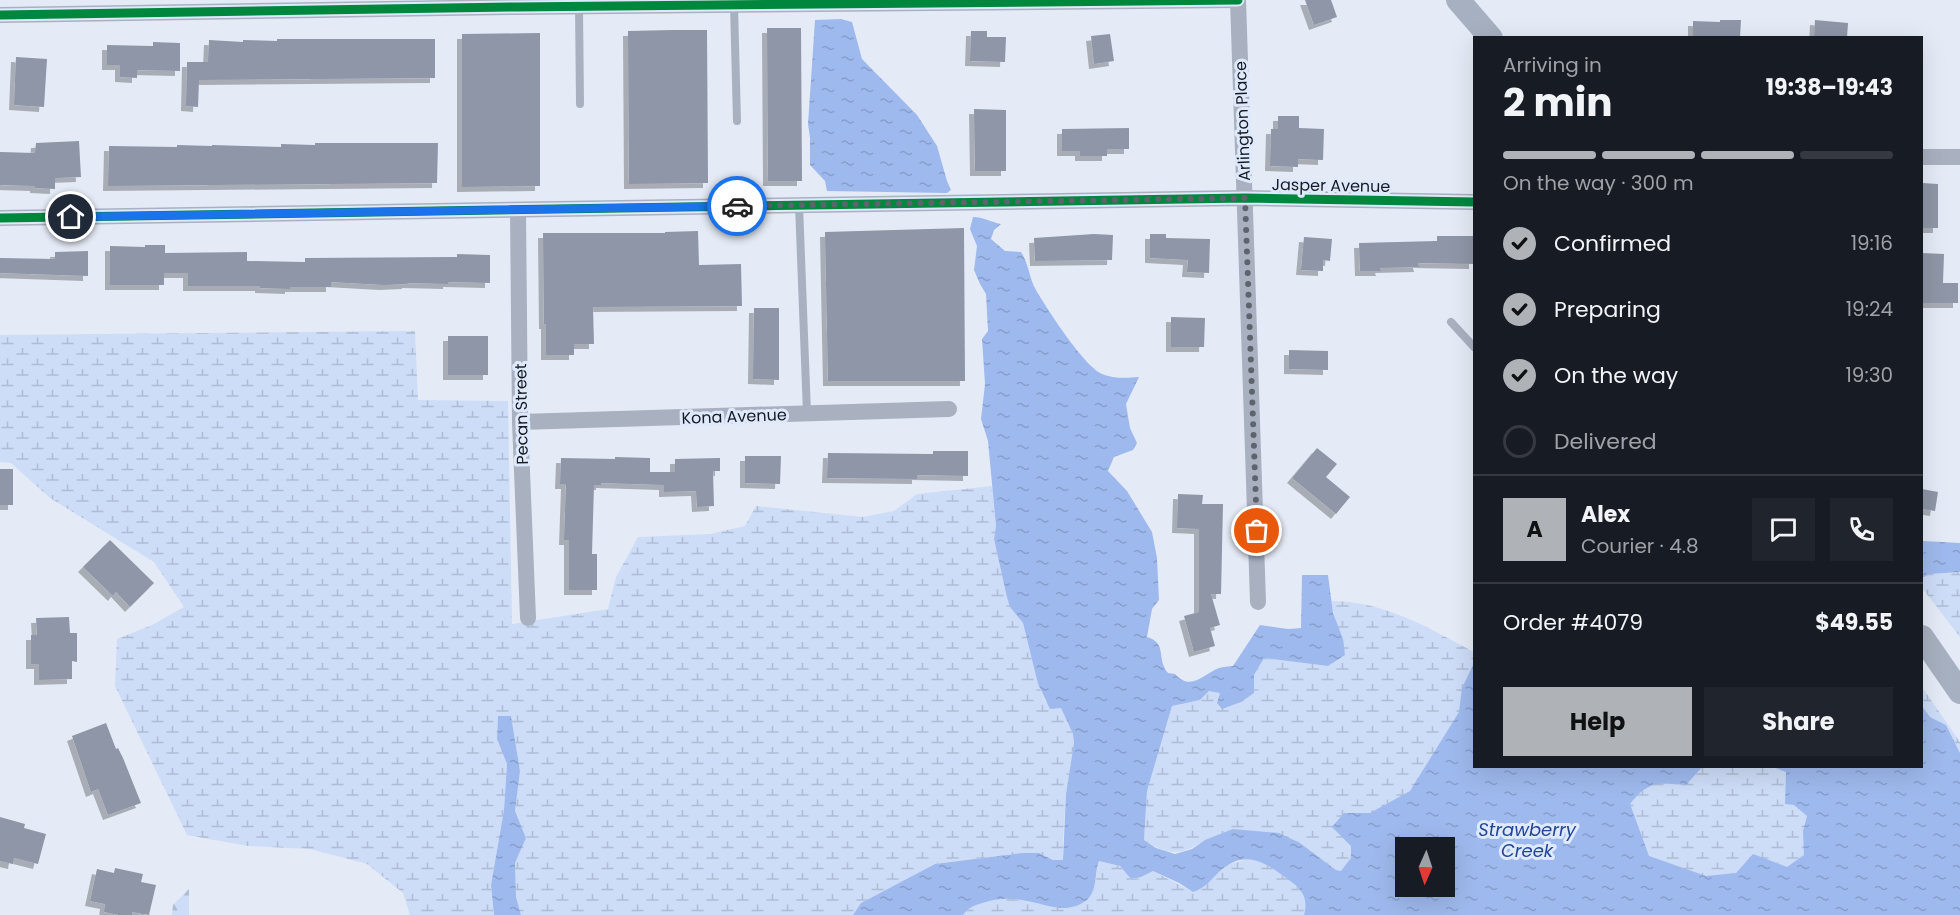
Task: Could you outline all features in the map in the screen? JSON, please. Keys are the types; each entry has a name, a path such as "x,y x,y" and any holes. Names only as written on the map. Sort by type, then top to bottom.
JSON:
{"main road":[{"path":"1458,0 1489,36"},
{"path":"1923,638 1960,692"}],"street":[{"path":"0,15 579,6 1238,0"},
{"name":"Arlington Place","path":"1238,0 1258,602"},
{"path":"1923,157 1960,157"},
{"name":"Jasper Avenue","path":"0,218 1245,198 1473,202"},
{"name":"Pecan Street","path":"518,210 520,422 528,618"},
{"name":"Kona Avenue","path":"520,422 949,409"}],"lane":[{"path":"734,5 737,121"},
{"path":"579,6 580,104"},
{"path":"799,205 807,413"},
{"path":"1451,322 1473,346"}],"green space":[{"path":"415,331 418,400 508,401 512,624 608,609 616,577 638,537 710,534 745,526 756,506 863,517 894,511 917,494 992,486 996,526 994,539 1010,607 1023,623 1038,684 1045,701 1055,708 1061,708 1073,734 1074,744 1066,794 1063,860 1053,860 1039,853 1022,853 935,864 861,903 853,915 521,915 516,897 515,863 526,838 515,811 520,771 511,717 498,716 497,739 507,764 504,810 491,885 494,915 410,915 403,893 367,864 310,849 248,846 187,835 115,686 117,639 152,625 184,607 154,562 50,498 11,463 0,462 0,335"},
{"path":"1960,572 1960,637 1923,589 1923,578 1930,574"},
{"path":"1331,601 1369,606 1423,625 1473,651 1473,767 1341,871 1336,870 1300,843 1205,840 1188,849 1175,852 1161,849 1144,840 1147,791 1172,706 1200,700 1209,691 1254,693 1254,675 1264,658 1328,666 1345,655"},
{"path":"1923,688 1960,742 1960,753 1946,725 1930,717 1923,707"},
{"path":"1570,768 1922,768 1924,774 1840,876 1322,915 1395,890 1395,897 1455,897 1455,876"},
{"path":"1247,859 1263,862 1301,888 1307,906 1304,915 963,915 976,905 1001,899 1022,900 1058,908 1080,905 1093,891 1099,861 1120,866 1131,879 1153,871 1193,892 1201,889 1227,865"},
{"path":"189,889 189,915 172,915 173,905"}],"water":[{"path":"841,19 852,22 862,59 917,115 937,146 951,190 947,193 827,191 825,181 810,165 808,124 815,20"},
{"name":"Strawberry Creek","path":"973,217 1001,224 994,230 991,239 1005,251 1021,252 1036,290 1048,310 1094,369 1106,376 1139,377 1126,404 1130,428 1137,443 1133,450 1114,457 1108,471 1127,491 1152,532 1157,558 1159,600 1152,609 1147,637 1157,643 1160,648 1168,673 1175,674 1186,682 1192,682 1219,668 1233,666 1260,625 1288,629 1301,628 1302,575 1328,575 1333,613 1343,639 1345,655 1328,666 1264,658 1254,675 1254,693 1241,702 1222,709 1217,703 1220,693 1209,691 1200,700 1172,706 1147,791 1144,840 1156,848 1175,854 1192,849 1205,840 1233,829 1279,833 1300,843 1336,870 1341,871 1351,858 1351,846 1332,827 1344,813 1370,813 1410,791 1459,712 1462,688 1473,665 1473,768 1701,768 1686,785 1661,784 1648,787 1630,804 1649,856 1706,876 1736,873 1753,854 1787,867 1804,855 1803,831 1807,816 1794,805 1785,804 1786,772 1776,768 1923,768 1923,707 1930,717 1946,725 1960,753 1960,915 1304,915 1305,901 1297,886 1266,865 1248,859 1229,864 1204,886 1193,892 1153,871 1131,879 1120,866 1099,861 1090,896 1080,905 1072,907 1058,908 1006,899 976,905 963,915 853,915 861,903 935,864 1022,853 1039,853 1053,860 1063,860 1066,794 1074,743 1073,734 1061,708 1050,709 1038,684 1023,623 1010,607 994,539 996,526 988,441 981,419 985,384 982,339 988,331 986,294 974,270 977,246 970,229"},
{"path":"1923,541 1960,543 1960,572 1930,574 1923,578"},
{"path":"498,716 511,716 520,771 515,811 526,838 515,863 516,897 521,915 494,915 491,885 504,810 507,764 497,739"}],"building":[{"path":"1305,0 1331,0 1337,17 1314,25"},
{"path":"1720,20 1741,20 1740,36 1693,36 1693,21 1720,22"},
{"path":"1815,20 1848,23 1847,36 1814,36"},
{"path":"767,28 801,28 802,181 768,181"},
{"path":"707,30 708,183 629,184 628,31"},
{"path":"971,31 987,31 987,37 1006,37 1005,62 970,61"},
{"path":"540,33 540,186 462,187 462,34"},
{"path":"1110,34 1114,61 1094,64 1091,36"},
{"path":"277,39 435,39 435,78 199,80 198,107 186,106 187,62 208,62 209,40 243,42 243,40 277,41"},
{"path":"153,42 180,43 180,71 137,70 137,78 120,77 120,65 107,65 107,45 153,46"},
{"path":"16,57 47,59 44,107 14,105"},
{"path":"974,109 1006,110 1006,171 975,171"},
{"path":"1278,116 1299,116 1299,128 1324,129 1323,160 1298,159 1298,167 1270,166 1271,129 1278,129"},
{"path":"1129,128 1129,149 1107,149 1107,156 1080,156 1080,151 1062,151 1062,129"},
{"path":"79,141 81,177 55,178 55,189 0,185 0,152 35,153 36,143"},
{"path":"315,143 438,143 437,183 108,186 109,146 281,147 281,144 315,145"},
{"path":"1923,183 1938,184 1938,228 1923,228"},
{"path":"964,228 965,381 828,381 825,232"},
{"path":"698,231 699,265 741,264 742,306 593,307 594,344 574,344 574,355 546,355 543,233"},
{"path":"1150,234 1166,234 1166,238 1210,239 1209,273 1187,272 1188,260 1150,258"},
{"path":"1113,235 1112,260 1035,261 1034,238"},
{"path":"1437,236 1473,236 1473,264 1418,263 1419,267 1360,271 1359,243 1437,241"},
{"path":"1304,237 1332,239 1330,261 1323,260 1323,271 1301,270"},
{"path":"145,245 165,245 165,253 247,252 247,261 305,262 305,258 490,255 490,283 384,285 331,282 331,287 290,287 290,289 260,288 260,286 188,286 188,273 164,273 164,285 110,285 110,246 145,247"},
{"path":"88,251 88,276 0,273 0,258 55,259 55,252"},
{"path":"1923,253 1944,254 1943,283 1958,283 1958,303 1923,303"},
{"path":"754,308 779,308 779,380 753,379"},
{"path":"1171,317 1205,318 1204,347 1171,347"},
{"path":"448,336 488,336 488,375 448,375"},
{"path":"1289,350 1328,351 1328,370 1289,369"},
{"path":"1317,448 1337,464 1326,477 1350,497 1336,514 1292,478"},
{"path":"933,451 968,451 968,476 917,475 917,479 827,478 828,453 933,454"},
{"path":"745,456 781,456 780,484 745,483"},
{"path":"615,457 650,458 650,472 675,472 675,459 720,458 720,471 713,471 714,506 697,507 696,491 664,492 664,485 601,483 601,485 594,485 592,554 597,554 597,590 569,590 569,540 564,540 566,484 560,484 561,458 615,459"},
{"path":"0,469 13,469 13,505 0,505"},
{"path":"1923,489 1938,492 1935,511 1923,509"},
{"path":"1178,494 1203,495 1202,504 1223,504 1221,594 1211,594 1220,625 1210,628 1215,646 1194,652 1184,616 1199,612 1199,529 1177,528"},
{"path":"110,540 154,583 130,607 116,592 113,596 83,567"},
{"path":"69,617 70,633 77,633 77,662 72,661 72,679 39,680 39,664 31,664 31,635 37,635 36,618"},
{"path":"106,723 141,803 108,815 98,789 91,792 72,736"},
{"path":"0,817 25,824 24,828 46,834 38,864 14,858 13,864 0,861"},
{"path":"115,868 143,874 141,882 156,885 149,915 132,912 132,915 119,915 104,912 105,904 90,901 97,869 114,873"}],"cycle path":[{"path":"0,15 1238,0"},
{"path":"0,218 1245,198 1473,202"}],"way so far":[{"path":"737,206 1245,198 1257,531"}],"route":[{"path":"71,217 737,206"}]}
